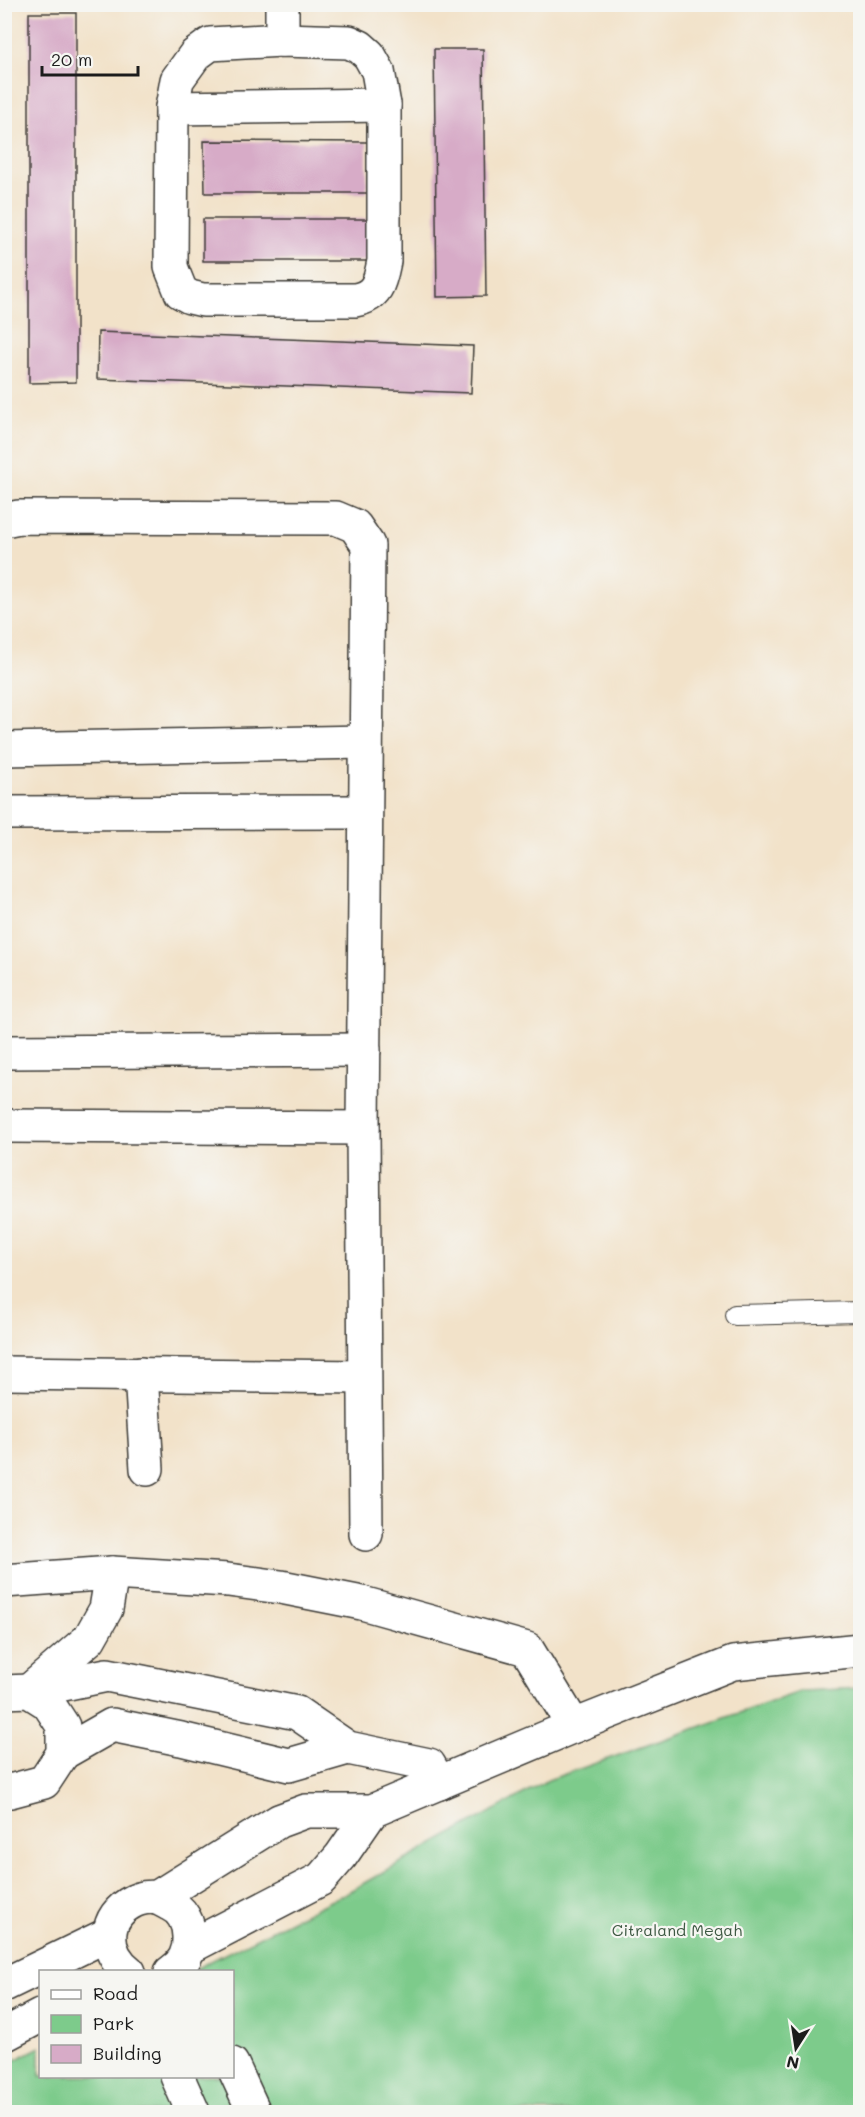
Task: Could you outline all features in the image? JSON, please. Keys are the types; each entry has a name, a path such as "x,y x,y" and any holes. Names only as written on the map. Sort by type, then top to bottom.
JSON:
{"street":[{"path":"282,4 282,40"},
{"path":"282,40 349,42 360,47 369,55 378,71 384,105 384,261 380,282 367,298 355,300 203,300 190,297 181,292 171,267 172,108 177,81 195,55 210,44 282,40"},
{"path":"172,108 384,105"},
{"path":"4,520 19,517 336,518 355,526 368,545 363,1128 366,1534"},
{"path":"4,749 365,742"},
{"path":"4,813 365,812"},
{"path":"4,1052 364,1050"},
{"path":"4,1126 363,1128"},
{"path":"4,1373 364,1377"},
{"path":"141,1374 147,1469"},
{"path":"17,1692 89,1639 106,1609 112,1573"},
{"path":"4,1581 112,1573 228,1580 281,1587 362,1603 527,1649 574,1726"},
{"path":"156,1898 279,1821 306,1811 372,1811 574,1726 733,1663 861,1650"},
{"path":"17,1692 107,1675 297,1713 348,1748 429,1766 439,1783"},
{"path":"17,1692 48,1703 63,1726 63,1753"},
{"path":"4,1789 9,1791 44,1782 63,1753 112,1725 289,1765 348,1748"},
{"path":"185,1962 321,1879 341,1856 372,1811"},
{"path":"128,1970 119,1964 111,1950 109,1934 114,1918 125,1906 139,1898 156,1898 176,1907 189,1926 185,1962"},
{"path":"4,1985 109,1934"},
{"path":"4,2035 39,2017"},
{"path":"234,2068 254,2112"},
{"path":"178,2078 193,2112"}],"lane":[{"path":"735,1315 861,1312"}],"green space":[{"name":"Citraland Megah","path":"860,1688 860,2112 5,2112 5,2065 39,2048 39,2078 234,2078 234,1970 193,1970 348,1892 548,1780 802,1691"}],"building":[{"path":"29,13 76,13 76,382 29,383"},
{"path":"434,49 483,49 486,296 437,297"},
{"path":"204,141 367,142 367,193 205,193"},
{"path":"203,219 368,219 368,261 203,261"},
{"path":"98,332 473,346 471,393 97,379"}]}
